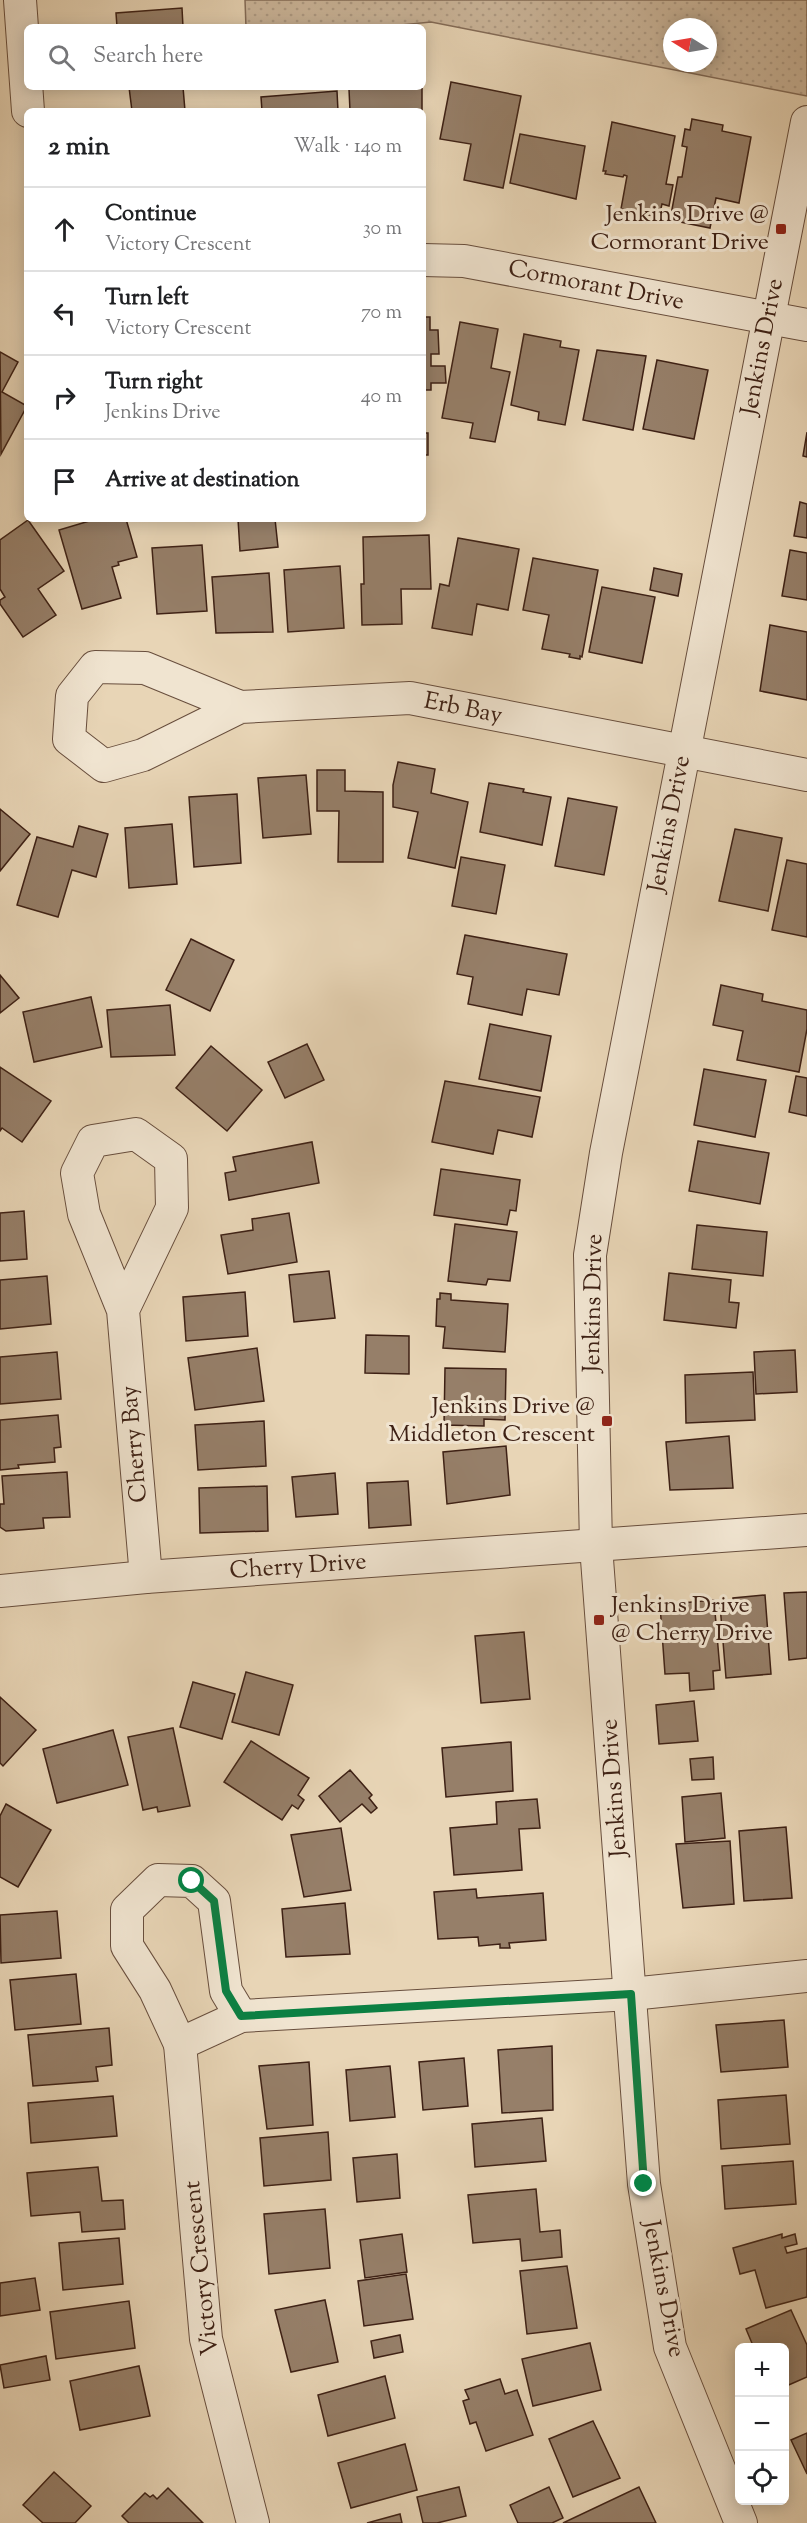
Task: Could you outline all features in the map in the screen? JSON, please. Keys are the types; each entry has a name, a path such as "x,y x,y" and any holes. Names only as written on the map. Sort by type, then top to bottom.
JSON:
{"street":[{"path":"20,0 24,56"},
{"path":"26,90 28,108"},
{"name":"Jenkins Drive","path":"741,2523 670,2347 644,2184 596,1546 590,1255 608,1142 807,122"},
{"name":"Cormorant Drive","path":"426,260 464,261 807,325"},
{"name":"Erb Bay","path":"240,707 145,669 95,667 72,696 69,739 104,766 143,754 240,707 410,698 807,775"},
{"name":"Cherry Bay","path":"123,1310 172,1208 171,1159 136,1134 93,1140 77,1173 84,1214 123,1310 146,1577"},
{"name":"Cherry Drive","path":"0,1591 146,1577 807,1530"},
{"name":"Victory Crescent","path":"241,2016 226,1991 214,1901 192,1881 158,1880 128,1910 127,1946 155,1990 180,2044 206,2339 253,2523"},
{"path":"180,2044 241,2016 631,1994 807,1976"}],"shaded area":[{"path":"245,0 807,0 807,96 685,72 717,72 717,18 663,18 663,68 431,22 246,24"}],"building":[{"path":"182,8 183,24 117,24 116,13"},
{"path":"451,82 521,96 503,188 464,180 471,144 440,139"},
{"path":"129,90 183,90 185,108 132,108"},
{"path":"349,90 422,90 422,108 350,108"},
{"path":"337,91 338,108 262,108 261,97"},
{"path":"692,119 723,125 722,131 751,137 739,203 716,198 710,228 670,220 678,177 682,177 687,147 682,146 685,129 690,130"},
{"path":"612,122 675,136 666,184 673,185 669,206 662,204 659,217 621,209 627,176 605,174 606,171 603,171"},
{"path":"520,134 585,146 576,199 510,183"},
{"path":"426,317 430,317 430,330 438,330 439,354 431,354 431,366 445,366 446,383 431,383 431,390 426,390"},
{"path":"460,322 498,329 491,368 510,372 495,442 470,438 473,423 442,418"},
{"path":"524,334 561,341 560,347 579,350 565,425 538,420 539,412 511,405"},
{"path":"597,350 646,356 633,430 583,420"},
{"path":"0,352 18,362 2,392 24,404 24,412 1,454"},
{"path":"657,360 708,370 694,439 643,429"},
{"path":"807,432 807,457 803,456"},
{"path":"426,433 428,433 428,455 426,455"},
{"path":"800,502 807,504 807,538 794,536"},
{"path":"25,522 29,522 64,571 38,589 56,615 23,637 0,604 0,600 5,597 0,589 0,540"},
{"path":"86,522 127,522 137,557 118,562 119,565 112,567 121,598 82,609 59,530"},
{"path":"238,522 275,522 278,547 240,551"},
{"path":"429,535 431,589 401,589 402,624 362,625 363,537"},
{"path":"458,538 519,549 508,610 477,604 472,635 432,628 440,584 449,586"},
{"path":"202,545 207,611 157,614 152,548"},
{"path":"790,550 807,553 807,600 782,596"},
{"path":"533,558 598,570 580,659 569,657 570,654 542,649 549,615 523,610"},
{"path":"340,566 344,628 288,632 284,570"},
{"path":"654,568 682,574 678,596 650,590"},
{"path":"269,573 273,632 216,633 212,577"},
{"path":"602,587 655,597 642,663 589,652"},
{"path":"770,625 807,632 807,700 760,691"},
{"path":"398,762 435,769 431,793 468,802 455,868 408,858 418,812 393,807 393,785"},
{"path":"317,770 345,770 345,791 383,792 383,862 338,862 339,811 317,811"},
{"path":"306,775 311,834 263,838 258,778"},
{"path":"489,783 524,789 523,792 551,797 542,845 480,832"},
{"path":"237,794 241,863 194,867 189,797"},
{"path":"568,798 617,807 604,875 555,866"},
{"path":"0,809 30,834 0,871"},
{"path":"172,824 177,884 129,888 125,828"},
{"path":"79,826 108,834 96,877 72,870 58,917 17,905 37,837 73,847"},
{"path":"735,829 782,838 768,911 719,901"},
{"path":"461,857 505,865 496,914 452,906"},
{"path":"787,860 807,864 807,937 772,930"},
{"path":"465,935 567,954 559,995 527,989 522,1015 468,1004 473,977 457,974"},
{"path":"191,939 234,960 210,1011 166,990"},
{"path":"0,975 19,998 0,1013"},
{"path":"721,985 763,994 762,1001 807,1010 807,1029 799,1072 737,1060 743,1031 713,1025"},
{"path":"91,997 102,1047 34,1062 23,1012"},
{"path":"170,1005 175,1055 111,1057 107,1010"},
{"path":"490,1024 551,1036 541,1091 479,1079"},
{"path":"307,1044 324,1080 285,1098 268,1062"},
{"path":"211,1046 262,1090 227,1131 176,1088"},
{"path":"0,1067 51,1101 22,1142 2,1128 0,1131"},
{"path":"704,1069 766,1080 755,1137 694,1125"},
{"path":"796,1076 807,1078 807,1116 789,1112"},
{"path":"445,1081 540,1097 532,1137 498,1130 493,1154 432,1142"},
{"path":"698,1141 769,1153 760,1204 689,1191"},
{"path":"312,1142 319,1183 229,1200 225,1173 236,1171 233,1157"},
{"path":"441,1169 520,1180 516,1211 510,1210 507,1225 434,1215"},
{"path":"24,1211 27,1259 0,1261 0,1213"},
{"path":"289,1213 297,1262 228,1274 221,1235 253,1230 252,1219"},
{"path":"455,1224 517,1232 510,1281 488,1279 486,1285 448,1281"},
{"path":"697,1225 767,1232 763,1276 692,1269"},
{"path":"329,1271 335,1318 294,1322 289,1275"},
{"path":"669,1273 731,1280 729,1302 739,1303 736,1328 664,1320"},
{"path":"47,1276 51,1324 0,1329 0,1280"},
{"path":"245,1292 248,1336 186,1341 183,1297"},
{"path":"440,1293 451,1294 451,1300 508,1304 505,1352 443,1348 445,1327 436,1326 437,1299 440,1299"},
{"path":"366,1335 409,1336 409,1374 365,1373"},
{"path":"257,1348 264,1401 195,1410 188,1358"},
{"path":"795,1350 797,1392 756,1394 754,1352"},
{"path":"57,1352 61,1399 0,1404 0,1357"},
{"path":"445,1368 506,1369 505,1420 484,1419 484,1426 444,1425"},
{"path":"753,1372 755,1420 686,1423 685,1375"},
{"path":"58,1415 61,1447 54,1448 55,1462 18,1465 19,1468 0,1470 0,1420"},
{"path":"264,1421 266,1466 198,1470 195,1425"},
{"path":"729,1436 733,1488 670,1490 666,1442"},
{"path":"506,1446 510,1495 447,1504 443,1452"},
{"path":"67,1472 70,1517 43,1518 44,1528 6,1531 0,1527 0,1504 4,1504 2,1476"},
{"path":"335,1473 338,1514 296,1517 292,1477"},
{"path":"408,1481 411,1525 369,1528 367,1483"},
{"path":"267,1486 268,1531 200,1533 199,1488"},
{"path":"807,1592 807,1658 789,1660 784,1593"},
{"path":"765,1595 771,1674 726,1678 720,1605 733,1604 733,1598"},
{"path":"714,1600 720,1670 713,1671 714,1689 690,1691 689,1673 665,1674 660,1605"},
{"path":"524,1632 530,1699 481,1703 475,1636"},
{"path":"246,1672 293,1685 279,1735 232,1722"},
{"path":"193,1682 235,1694 222,1739 180,1727"},
{"path":"0,1697 36,1730 3,1766 0,1763"},
{"path":"694,1701 698,1741 659,1744 656,1705"},
{"path":"173,1728 190,1806 158,1812 157,1807 143,1810 128,1737"},
{"path":"113,1730 128,1785 57,1803 43,1749"},
{"path":"251,1741 309,1778 298,1795 304,1800 298,1809 292,1805 282,1820 224,1782"},
{"path":"511,1742 513,1791 446,1797 442,1748"},
{"path":"713,1757 714,1779 692,1780 690,1759"},
{"path":"350,1770 372,1795 369,1798 377,1808 371,1813 362,1804 340,1822 319,1796"},
{"path":"721,1793 725,1838 685,1842 682,1797"},
{"path":"537,1799 540,1828 519,1829 522,1870 454,1875 450,1828 497,1824 496,1802"},
{"path":"6,1804 51,1830 18,1887 0,1877 0,1816"},
{"path":"786,1827 792,1898 744,1901 739,1831"},
{"path":"341,1828 351,1890 304,1897 291,1835"},
{"path":"730,1841 734,1904 683,1908 676,1844"},
{"path":"476,1889 477,1898 543,1893 546,1940 509,1943 510,1948 500,1948 500,1944 479,1946 478,1937 438,1939 434,1892"},
{"path":"345,1903 350,1954 286,1957 282,1909"},
{"path":"57,1911 61,1958 1,1963 0,1915"},
{"path":"76,1974 81,2024 15,2030 10,1980"},
{"path":"784,2020 788,2067 721,2072 716,2025"},
{"path":"109,2028 112,2065 96,2067 98,2081 33,2086 28,2035"},
{"path":"552,2046 553,2110 502,2113 498,2050"},
{"path":"464,2058 468,2106 423,2110 419,2062"},
{"path":"309,2062 313,2125 267,2129 259,2066"},
{"path":"390,2066 395,2117 350,2121 346,2070"},
{"path":"786,2095 790,2144 721,2149 718,2100"},
{"path":"113,2096 117,2136 31,2143 28,2103"},
{"path":"542,2118 546,2161 475,2167 472,2124"},
{"path":"328,2132 331,2180 264,2186 260,2138"},
{"path":"397,2154 400,2198 357,2202 353,2158"},
{"path":"793,2161 796,2204 725,2209 722,2166"},
{"path":"98,2167 102,2201 123,2200 125,2229 82,2232 80,2212 31,2216 27,2173"},
{"path":"536,2189 540,2232 560,2230 562,2257 522,2261 520,2239 473,2243 468,2195"},
{"path":"325,2209 330,2268 269,2274 264,2214"},
{"path":"402,2234 407,2272 365,2278 360,2240"},
{"path":"782,2234 782,2238 795,2234 797,2244 785,2247 787,2253 807,2248 807,2297 766,2308 755,2270 740,2274 733,2248"},
{"path":"119,2238 123,2284 63,2290 59,2243"},
{"path":"567,2266 577,2328 527,2334 520,2271"},
{"path":"406,2274 413,2319 364,2326 358,2281"},
{"path":"35,2278 40,2310 0,2316 0,2283"},
{"path":"325,2300 338,2362 291,2372 275,2310"},
{"path":"129,2301 135,2348 56,2359 50,2312"},
{"path":"791,2310 807,2345 807,2377 789,2385 789,2343 752,2343 746,2329"},
{"path":"400,2335 403,2352 374,2358 371,2341"},
{"path":"590,2343 601,2390 533,2406 522,2359"},
{"path":"46,2356 50,2380 4,2388 0,2365"},
{"path":"139,2366 150,2416 80,2430 70,2381"},
{"path":"385,2376 395,2418 328,2436 318,2395"},
{"path":"500,2379 505,2394 517,2390 533,2435 486,2451 476,2422 470,2424 463,2401 469,2399 465,2390"},
{"path":"593,2421 620,2478 573,2497 549,2439"},
{"path":"807,2433 807,2474 791,2440"},
{"path":"405,2444 417,2490 351,2508 338,2463"},
{"path":"54,2472 91,2506 75,2523 43,2523 23,2505"},
{"path":"459,2487 466,2516 437,2523 423,2523 417,2497"},
{"path":"549,2487 563,2518 552,2523 518,2523 510,2505"},
{"path":"639,2487 656,2523 563,2523"},
{"path":"168,2488 203,2523 129,2523 122,2516 145,2493 157,2499"},
{"path":"400,2514 402,2523 367,2523"}],"place":[{"name":"Jenkins Drive @ Cormorant Drive","path":"781,229"},
{"name":"Jenkins Drive @ Middleton Crescent","path":"607,1421"},
{"name":"Jenkins Drive @ Cherry Drive","path":"599,1620"}],"route":[{"path":"192,1881 214,1901 226,1991 241,2016 631,1994 644,2184"}]}
